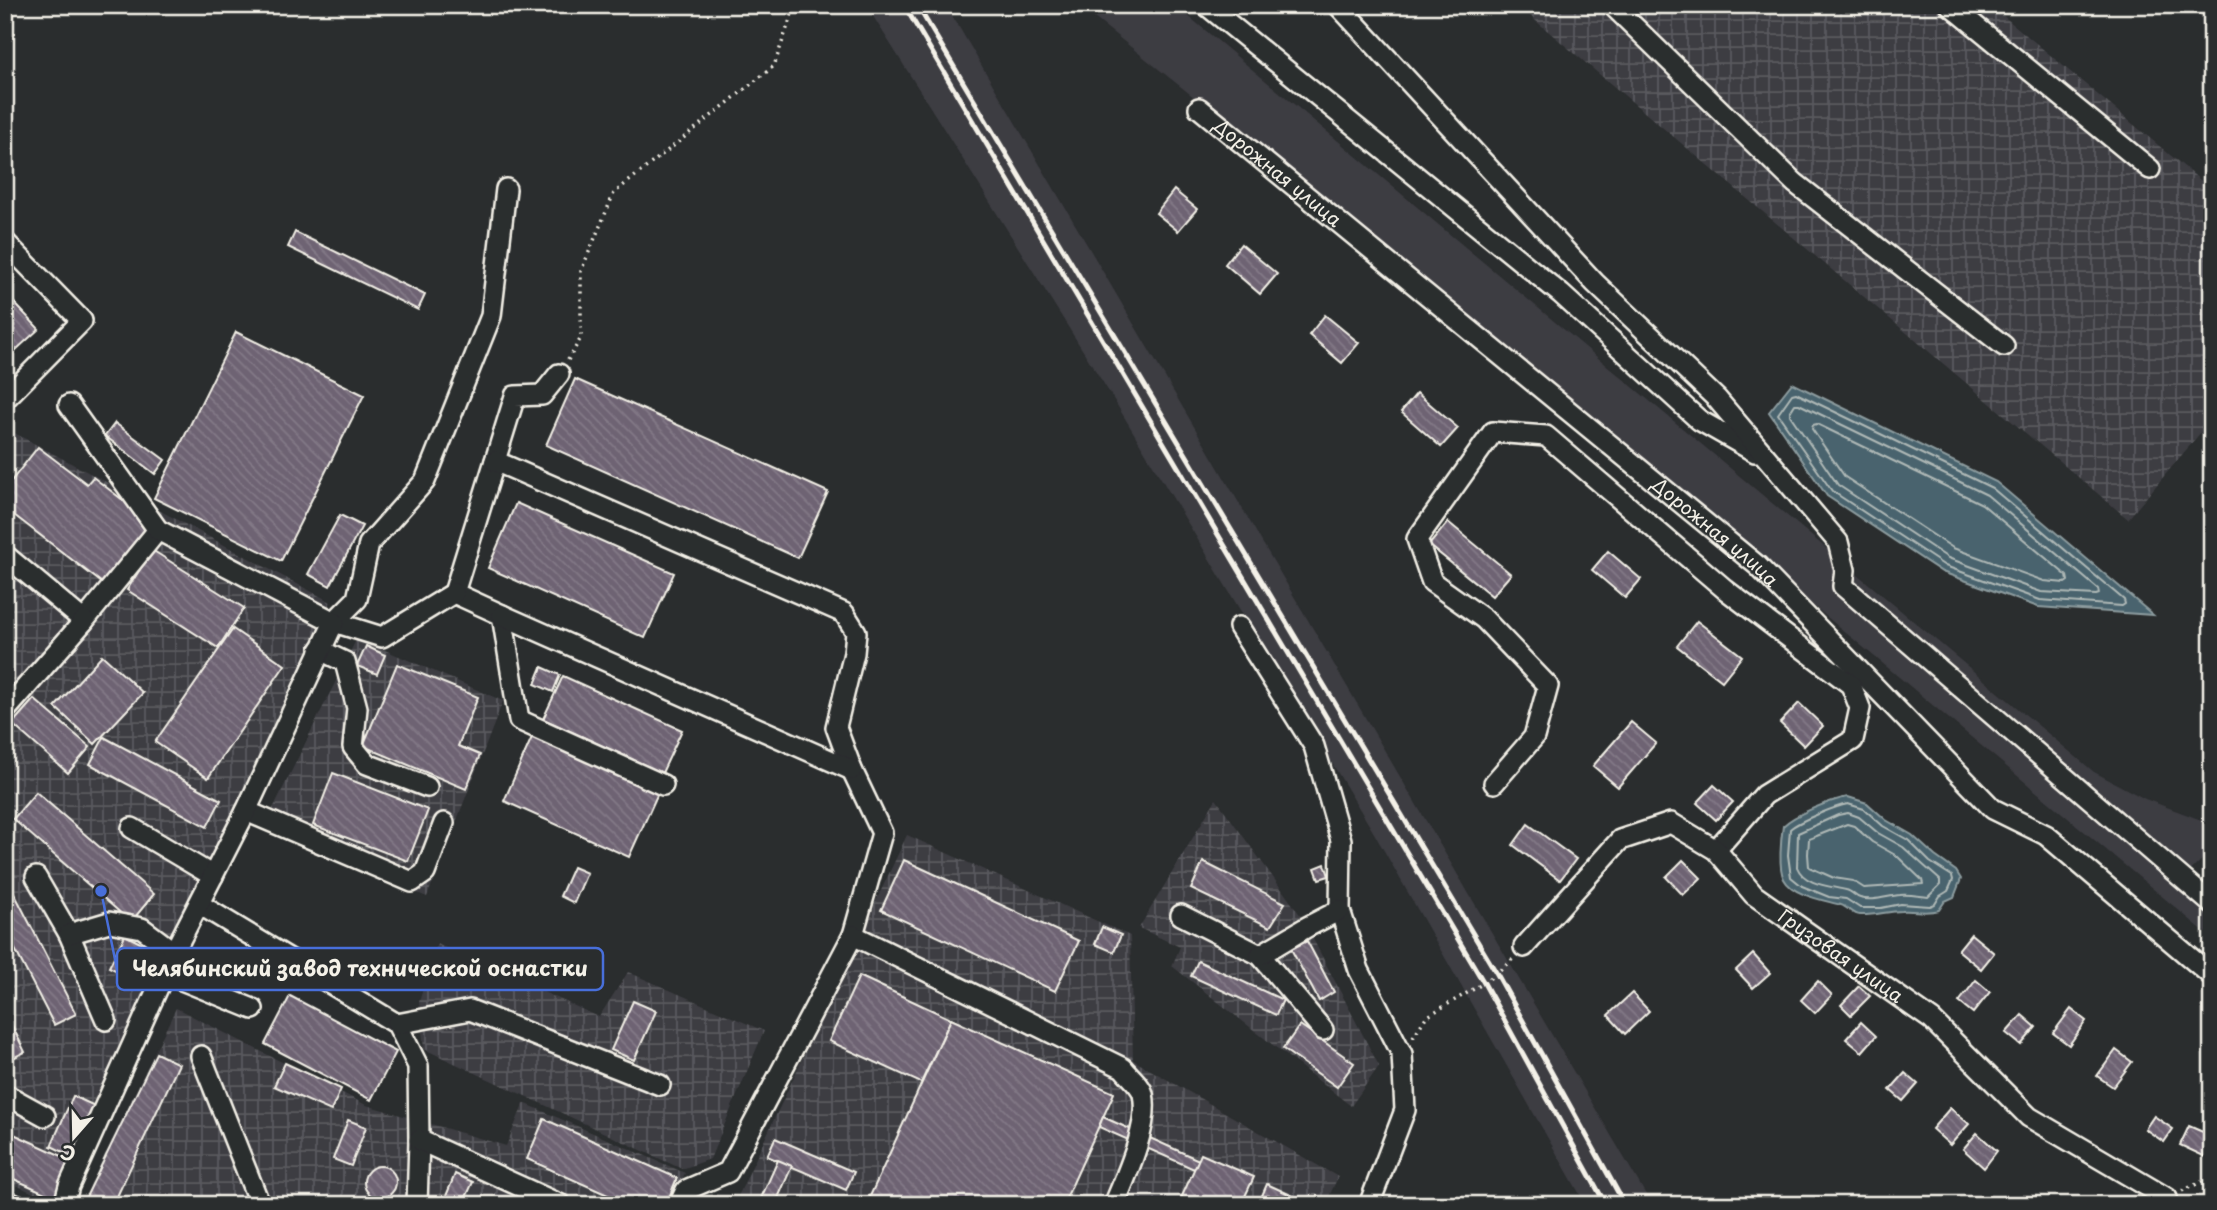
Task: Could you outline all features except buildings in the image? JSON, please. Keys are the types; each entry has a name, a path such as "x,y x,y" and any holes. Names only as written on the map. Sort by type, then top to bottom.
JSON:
{"street":[{"path":"1206,5 1561,294 1699,420 1768,460"},
{"path":"1338,5 1594,283 1717,399 1838,542 1845,570 1843,586 2212,904"},
{"path":"1612,5 1795,183 2004,346"},
{"path":"1950,5 2150,169"},
{"name":"Дорожная улица","path":"1199,108 1758,566 1993,809 2046,835 2212,976"},
{"path":"64,1205 69,1186 164,973 246,811 320,650 334,622 357,599 369,544 425,481 491,316 506,190"},
{"path":"5,242 82,321 5,399"},
{"path":"69,405 158,530 334,622 382,637 454,593 515,396 542,395 559,374"},
{"path":"1494,783 1534,737 1548,687 1484,619 1432,582 1417,539 1493,432 1546,436 1726,590 1851,685 1860,708 1853,740 1764,795 1716,850"},
{"path":"495,461 844,613 856,632 854,653 836,727 852,770 882,832 853,935 728,1172 686,1189 679,1205"},
{"path":"5,711 84,621 158,530"},
{"path":"5,555 84,621"},
{"path":"454,593 852,770"},
{"path":"502,615 519,719 663,785"},
{"path":"1239,626 1314,746 1341,840 1340,910 1359,970 1402,1054 1405,1110 1373,1203"},
{"path":"320,650 345,662 357,708 353,747 367,764 427,787"},
{"path":"246,811 412,882 425,873 444,823"},
{"name":"Грузовая улица","path":"1524,947 1620,840 1671,823 1716,850 1754,895 1932,1020 2029,1117 2168,1201"},
{"path":"132,828 213,876"},
{"path":"36,877 69,934 106,1020"},
{"path":"199,904 397,1024 418,1066 417,1205"},
{"path":"1260,955 1340,910"},
{"path":"1181,915 1260,955 1323,1030"},
{"path":"69,934 109,922 142,928 174,952"},
{"path":"853,935 1123,1068 1143,1092 1144,1116 1131,1164 1114,1205"},
{"path":"164,973 253,1009"},
{"path":"397,1024 470,1010 660,1085"},
{"path":"201,1056 260,1205"},
{"path":"5,1094 45,1116"},
{"path":"419,1140 561,1205"},
{"path":"5,1200 15,1205"}],"path":[{"path":"559,374 581,338 581,271 614,193 774,66 795,5"},
{"path":"1402,1054 1426,1017 1490,978 1524,947"},
{"path":"2168,1201 2212,1177"}],"shaded area":[{"path":"866,5 944,5 956,22 1652,1205 1586,1205 1374,833 1114,400"},
{"path":"1078,5 1175,5 2094,772 2145,799 2212,824 2212,850 2183,878 2212,902 2212,938 1405,265"},
{"path":"1517,5 1990,5 2212,190 2212,419 2128,519"},
{"path":"5,428 331,602 51,1201 5,1180"},
{"path":"357,638 503,701 427,897 263,829"},
{"path":"1216,799 1301,916 1379,1066 1351,1106 1172,966 1180,947 1139,928"},
{"path":"907,835 1130,936 1133,1060 1338,1177 1325,1205 734,1205"},
{"path":"437,944 599,1017 628,972 764,1031 710,1159 682,1169 424,1049 419,1002"},
{"path":"176,1008 366,1105 506,1146 524,1103 685,1173 671,1205 92,1205 83,1200"}],"water":[{"path":"1792,383 1996,482 2153,615 2038,607 1942,572 1827,496 1769,412"},
{"path":"1848,797 1867,803 1956,871 1961,879 1954,897 1934,911 1859,915 1846,907 1794,890 1788,885 1781,868 1783,826 1814,808"}],"railway":[{"path":"904,5 1484,983 1606,1205"},
{"path":"917,5 1497,974 1625,1205"}],"place":[{"name":"Челябинский завод технической оснастки","path":"101,891"}]}
